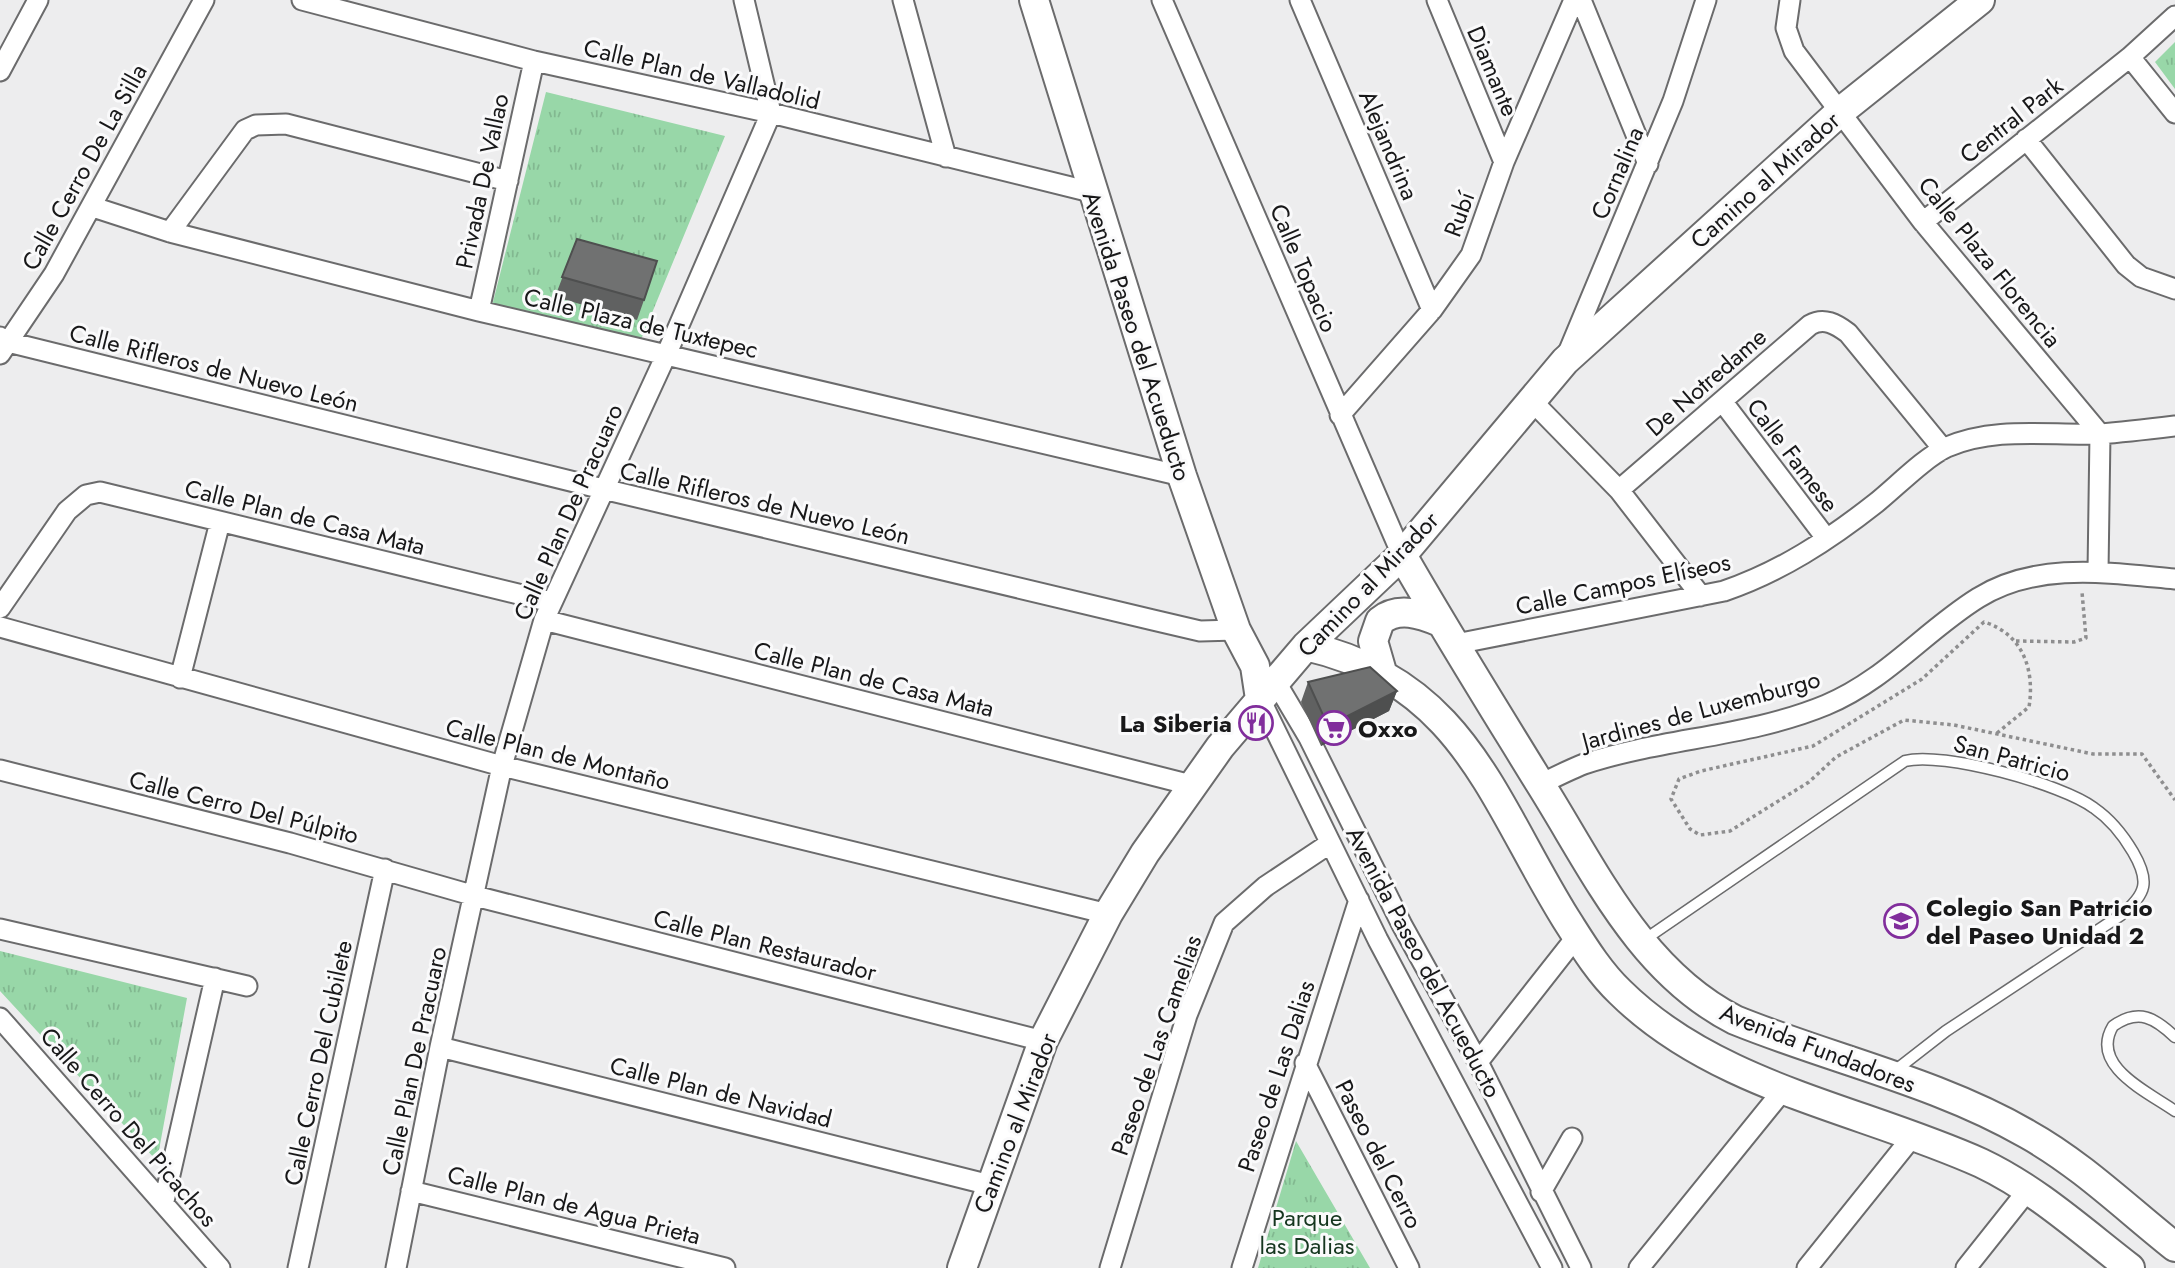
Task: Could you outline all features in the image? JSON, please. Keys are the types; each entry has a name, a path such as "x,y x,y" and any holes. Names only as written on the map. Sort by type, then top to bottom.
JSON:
{"main road":[{"name":"Avenida Paseo del Acueducto","path":"1034,0 1091,192 1182,476 1236,631 1268,692"},
{"name":"Camino al Mirador","path":"962,1268 1043,1041 1108,914 1191,786 1306,646 1402,555 1565,361 1841,111 1980,0"},
{"name":"Avenida Fundadores","path":"1402,555 1617,909 1641,942 1674,977 1717,1011 1766,1033 1889,1075 2026,1133 2082,1172 2175,1247"},
{"path":"1382,672 1373,641 1380,621 1393,613 1403,613 1448,633"},
{"name":"Avenida Fundadores","path":"1306,646 1382,672 1419,697 1460,741 1501,803 1577,936 1618,990 1668,1034 1784,1089 1984,1165 2028,1190 2130,1268"}],"street":[{"path":"0,71 7,39 38,0"},
{"name":"Calle Cerro De La Silla","path":"3,345 54,274 204,0"},
{"path":"744,0 771,113"},
{"path":"903,0 946,157"},
{"name":"Calle Topacio","path":"1162,0 1402,555"},
{"name":"Alejandrina","path":"1300,0 1432,310"},
{"name":"Diamante","path":"1437,0 1504,162"},
{"name":"Rubí","path":"1340,415 1432,310 1471,255 1504,162 1574,0"},
{"path":"1581,0 1648,164"},
{"name":"Cornalina","path":"1565,361 1673,102 1706,0"},
{"name":"Calle Plaza Florencia","path":"1790,0 1786,28 1789,44 1923,222 2100,433"},
{"name":"Calle Plan de Valladolid","path":"315,2 534,61 771,113 1091,192"},
{"name":"Central Park","path":"1923,222 2130,57 2175,16"},
{"path":"2130,57 2175,113"},
{"name":"Privada De Vallao","path":"479,311 534,61"},
{"name":"Calle Plan De Pracuaro","path":"396,1268 440,1047 502,766 548,611 667,353 771,113"},
{"path":"170,232 235,141 245,130 257,125 286,124 508,181"},
{"path":"2026,139 2126,265 2141,277 2175,289"},
{"name":"Calle Plaza de Tuxtepec","path":"93,207 170,232 479,311 1182,476"},
{"name":"De Notredame","path":"1619,490 1810,325 1821,320 1848,333 1943,449"},
{"name":"Calle Rifleros de Nuevo León","path":"3,345 1200,631 1236,631"},
{"path":"1531,400 1619,490 1701,596"},
{"name":"Calle Famese","path":"1721,401 1826,538"},
{"name":"Calle Campos Elíseos","path":"1448,633 1701,596 1757,580 1795,561 1943,449 1996,435 2100,433 2175,426"},
{"path":"2089,572 2100,433"},
{"name":"Calle Plan de Casa Mata","path":"0,608 76,501 100,492 220,522 1191,786"},
{"path":"180,678 220,522"},
{"name":"Jardines de Luxemburgo","path":"1541,784 1584,764 1700,740 1826,705 1874,679 1979,597 2023,580 2058,572 2175,579"},
{"name":"Calle Plan de Montaño","path":"0,626 502,766 1108,914"},
{"name":"Avenida Paseo del Acueducto","path":"1268,692 1329,844 1552,1268"},
{"name":"Avenida Paseo del Acueducto","path":"1268,692 1310,738 1402,925 1478,1062 1581,1268"},
{"name":"Calle Cerro Del Púlpito","path":"0,770 385,869 475,896"},
{"name":"Paseo de Las Camelias","path":"1110,1268 1187,1015 1224,923 1266,886 1329,844"},
{"name":"Calle Cerro Del Cubilete","path":"298,1268 385,869"},
{"name":"Calle Plan Restaurador","path":"475,896 1043,1041"},
{"name":"Paseo de Las Dalias","path":"1242,1268 1359,900"},
{"path":"1378,940 1402,925"},
{"path":"0,929 247,986"},
{"path":"1478,1062 1577,936"},
{"path":"164,1201 215,978"},
{"name":"Calle Cerro Del Picachos","path":"0,1018 164,1201 220,1268"},
{"name":"Calle Plan de Navidad","path":"440,1047 990,1185"},
{"name":"Paseo del Cerro","path":"1305,1063 1409,1268"},
{"path":"1639,1268 1784,1089"},
{"path":"1807,1268 1913,1136"},
{"path":"1541,1192 1572,1138"},
{"path":"1966,1268 2028,1190"},
{"name":"Calle Plan de Agua Prieta","path":"411,1191 725,1268"}],"lane":[{"name":"San Patricio","path":"1641,942 1905,761 1935,759 2015,776 2052,787 2095,808 2124,837 2136,856 2144,883 2138,900 2121,915 1946,1031 1889,1075"},
{"path":"2175,1037 2153,1018 2141,1015 2125,1019 2113,1026 2107,1040 2110,1057 2117,1070 2175,1111"}],"path":[{"path":"2089,572 2086,638 2074,642 2016,641 1984,622 1922,679 1813,746 1701,771 1679,779 1671,799 1690,829 1700,835 1730,831 1809,782 1836,757 1904,720 1997,733 2093,754 2142,754 2175,800"},
{"path":"1997,733 2029,707 2033,682 2026,659 2016,641"}],"green space":[{"path":"2175,42 2175,89 2155,62"},
{"path":"546,92 725,136 640,342 492,306"},
{"path":"0,951 187,998 157,1161 0,991"},
{"name":"Parque las Dalias","path":"1296,1141 1370,1268 1258,1268"}],"building":[{"path":"577,239 657,261 644,300 562,277"},
{"path":"1370,667 1397,691 1328,726 1308,682"}],"place":[{"name":"La Siberia","path":"1256,723"},
{"name":"Oxxo","path":"1334,728"},
{"name":"Colegio San Patricio del Paseo Unidad 2","path":"1901,921"}]}
